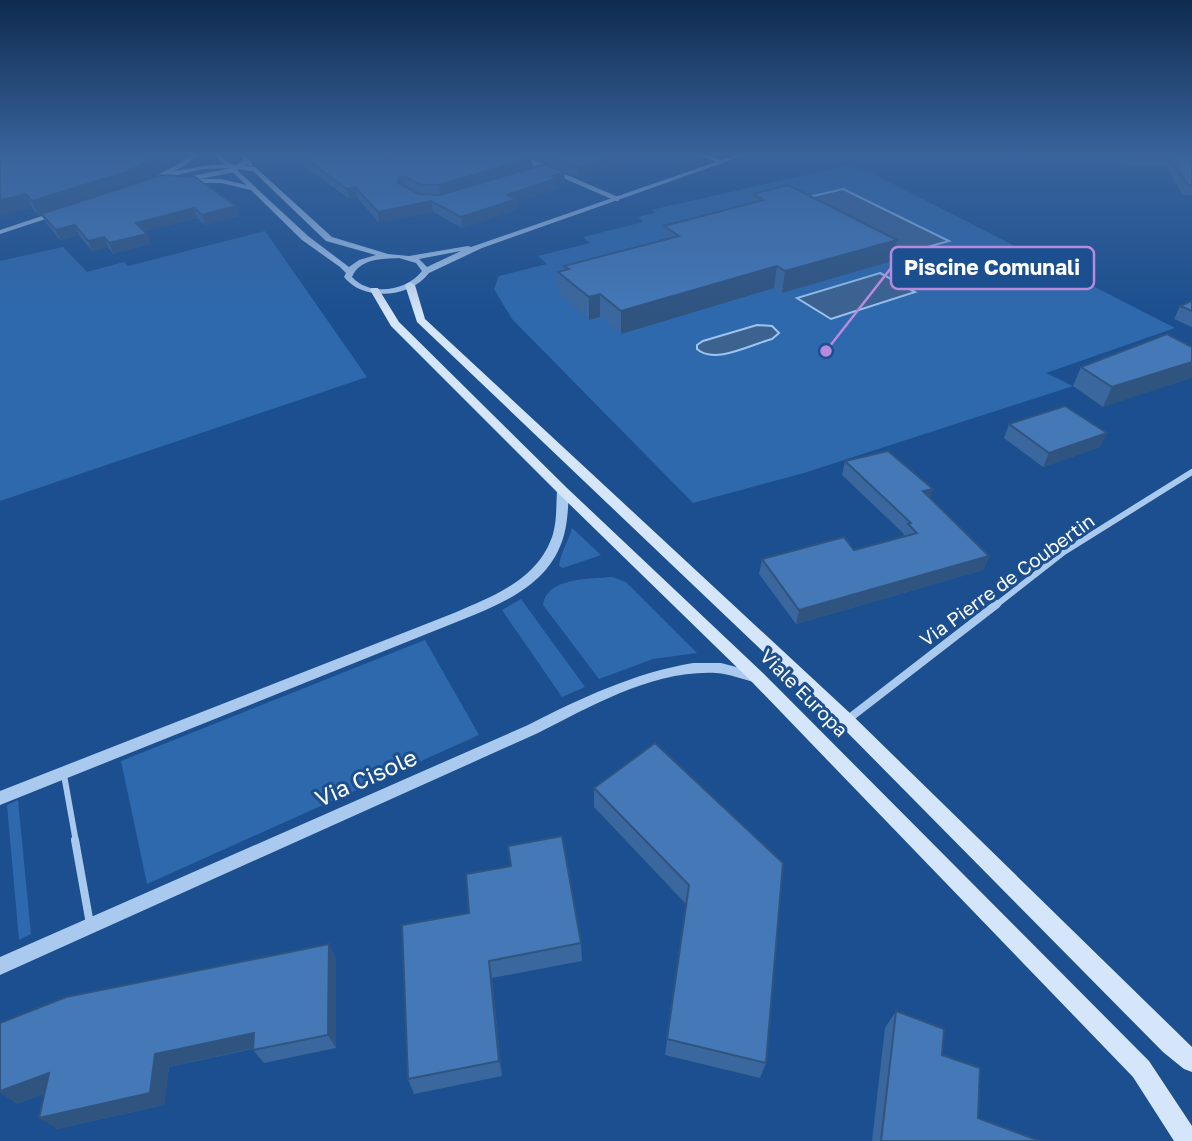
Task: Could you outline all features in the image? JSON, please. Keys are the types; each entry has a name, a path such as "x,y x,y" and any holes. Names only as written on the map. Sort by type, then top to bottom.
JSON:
{"main road":[{"name":"Viale Europa","path":"410,285 420,320 846,720 1162,1035 1192,1061"},
{"name":"Viale Europa","path":"375,290 395,324 563,491 758,678 1141,1069 1188,1141"}],"street":[{"name":"Viale Europa","path":"273,207 305,239 344,264 349,272 350,282 375,290"},
{"path":"295,207 329,239 387,256 410,258 419,261 426,271"},
{"path":"375,290 410,285 418,281 426,271 479,246 593,207"},
{"path":"0,232 63,212"},
{"path":"410,258 479,246"},
{"path":"349,272 363,261 387,256"},
{"name":"Via Pierre de Coubertin","path":"846,720 1064,552 1192,472"},
{"path":"0,797 459,617 522,588 537,573 558,536 563,491"},
{"name":"Via Cisole","path":"0,966 600,696 664,674 716,668 758,678"}],"lane":[{"path":"64,772 90,925"}],"shaded area":[{"path":"663,207 939,207 1175,328 1046,373 1073,386 804,473 693,503 512,319 494,289 499,276 547,264 538,256 590,243 583,237 643,222 638,217 656,213 651,210"},
{"path":"810,207 880,207 949,241 899,255"},
{"path":"265,231 367,377 0,501 0,261 63,247 87,272 124,262 128,266"},
{"path":"880,273 915,292 831,319 797,298"},
{"path":"757,325 772,326 779,333 772,339 723,354 713,355 697,349 697,345 703,341"},
{"path":"572,528 601,555 563,568 559,566 560,561"},
{"path":"612,577 626,582 697,653 653,659 599,679 543,605 552,589 561,584"},
{"path":"521,599 585,687 562,697 502,610"},
{"path":"425,640 479,735 147,884 121,761"},
{"path":"18,800 31,934 19,940 7,805"}],"building":[{"path":"62,207 231,207 202,215 194,208 136,223 147,234 109,243 104,237 88,241 75,225 56,230 41,214"},
{"path":"374,207 401,207 378,212"},
{"path":"443,207 491,207 461,217"},
{"path":"736,207 832,207 897,240 785,271 777,266 621,311 600,294 589,297 558,272 569,269 564,266 679,236 664,226"},
{"path":"1192,301 1192,311 1180,306"},
{"path":"1167,334 1192,347 1192,362 1112,387 1081,367"},
{"path":"1065,406 1107,433 1049,453 1009,424"},
{"path":"888,451 933,489 923,491 989,556 799,610 762,559 844,537 854,550 917,533 908,524 911,523 845,461"},
{"path":"655,743 783,863 766,1063 667,1039 689,885 594,788"},
{"path":"562,836 581,943 489,961 499,1061 408,1079 402,925 469,913 466,874 511,866 508,846"},
{"path":"329,944 328,1035 253,1050 254,1033 155,1054 150,1093 39,1118 49,1073 0,1091 0,1023 66,997"},
{"path":"896,1011 944,1029 942,1055 980,1068 978,1118 1040,1141 881,1141"}],"place":[{"name":"Piscine Comunali","path":"826,351"}]}
